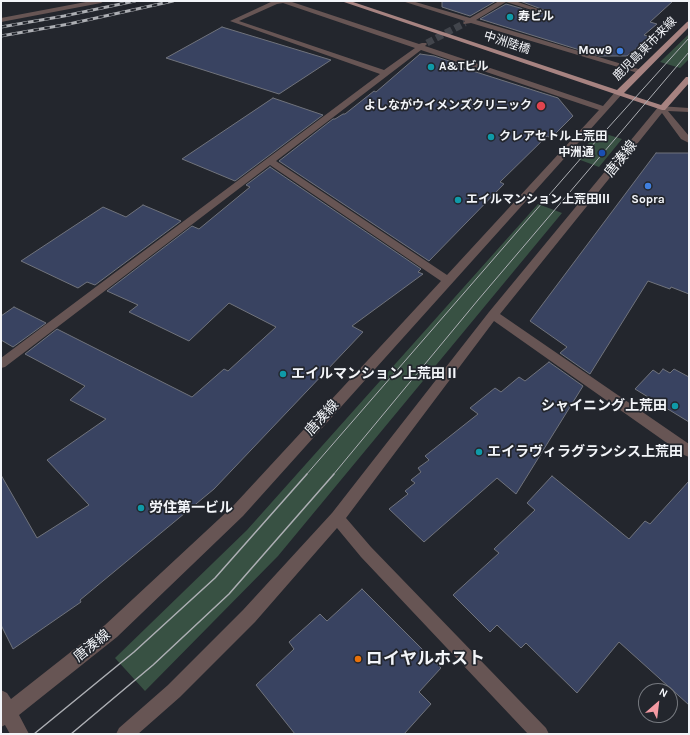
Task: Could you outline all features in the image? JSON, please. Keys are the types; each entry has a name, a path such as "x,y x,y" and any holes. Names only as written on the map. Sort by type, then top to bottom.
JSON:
{"main road":[{"name":"中洲陸橋","path":"344,1 662,108"},
{"name":"鹿児島東市来線","path":"619,93 689,23"},
{"path":"662,108 689,79"}],"street":[{"path":"1,20 101,1"},
{"path":"384,73 233,21 276,2 283,1 604,108"},
{"path":"405,1 467,22 641,71"},
{"path":"467,22 503,1"},
{"path":"508,1 541,11"},
{"path":"1,364 426,42"},
{"name":"唐湊線","path":"3,710 111,631 238,511 619,93"},
{"path":"662,108 689,110"},
{"path":"662,108 684,136 689,140"},
{"name":"唐湊線","path":"125,734 174,690 249,616 337,518 493,315 662,108"},
{"path":"269,160 448,281"},
{"path":"493,315 689,450"},
{"path":"337,518 366,552 540,734"},
{"path":"3,710 20,734"}],"green space":[{"path":"689,34 689,59 680,68 660,62"},
{"path":"599,132 622,139 599,167 575,158"},
{"path":"538,204 562,213 278,556 145,691 115,658 247,530"}],"building":[{"path":"442,1 496,1 470,16 442,7"},
{"path":"520,1 673,1 650,22 657,24 644,35 651,37 627,56 599,56 480,19 506,4 541,14 545,11"},
{"path":"222,27 331,60 279,94 166,58"},
{"path":"420,54 434,56 458,64 457,66 558,98 573,116 551,138 547,136 500,182 504,184 429,261 279,161 333,119 345,114 374,91 376,92"},
{"path":"273,98 323,115 235,181 182,159"},
{"path":"656,153 689,153 689,294 671,287 670,289 648,281 590,374 560,353 567,347 530,321"},
{"path":"270,167 421,269 418,272 423,274 352,326 363,332 214,489 80,600 81,602 13,649 1,625 1,475 37,538 89,505 47,460 106,419 70,400 85,386 25,354 57,329 192,397 224,369 228,371 276,327 229,303 189,341 129,312 138,305 107,291 192,226 199,229 250,187 246,185"},
{"path":"143,205 181,221 95,285 87,282 78,288 21,261 103,207 126,217"},
{"path":"14,307 46,323 13,347 1,340 1,316"},
{"name":"エイラヴィラグランシス上荒田","path":"549,362 583,386 516,494 497,478 424,542 389,509 408,494 405,491 415,483 411,480 421,472 418,468 429,460 425,456 478,414 470,408 495,388 501,392 519,377 525,381"},
{"name":"シャイニング上荒田","path":"663,369 670,373 674,369 689,377 689,422 635,389 653,370 659,374"},
{"path":"552,476 629,539 645,521 650,524 689,481 689,705 678,695 678,683 665,683 619,642 577,693 526,643 521,648 497,625 490,632 453,595 499,553 494,549 535,510 527,503"},
{"name":"ロイヤルホスト","path":"362,589 441,668 419,692 431,704 404,734 295,734 256,685 294,649 289,642 320,614 327,621"}],"tunnel":[{"path":"427,43 465,23"}],"tram line":[{"path":"306,475 589,149 689,38"},
{"path":"333,475 478,300 689,52"},
{"path":"34,734 134,652 215,578 307,474"},
{"path":"71,734 153,665 229,594 334,474"}],"railway":[{"path":"1,27 64,16 135,1"},
{"path":"1,36 69,24 173,1"}],"place":[{"name":"寿ビル","path":"510,17"},
{"name":"Mow9","path":"620,51"},
{"name":"A&Tビル","path":"431,67"},
{"name":"よしながウイメンズクリニック","path":"541,106"},
{"name":"クレアセトル上荒田","path":"491,137"},
{"name":"中洲通","path":"602,153"},
{"name":"Sopra","path":"648,186"},
{"name":"エイルマンション上荒田Ⅲ","path":"458,200"},
{"name":"エイルマンション上荒田Ⅱ","path":"283,374"},
{"name":"シャイニング上荒田","path":"675,406"},
{"name":"エイラヴィラグランシス上荒田","path":"479,452"},
{"name":"労住第一ビル","path":"141,508"},
{"name":"ロイヤルホスト","path":"358,659"}]}
